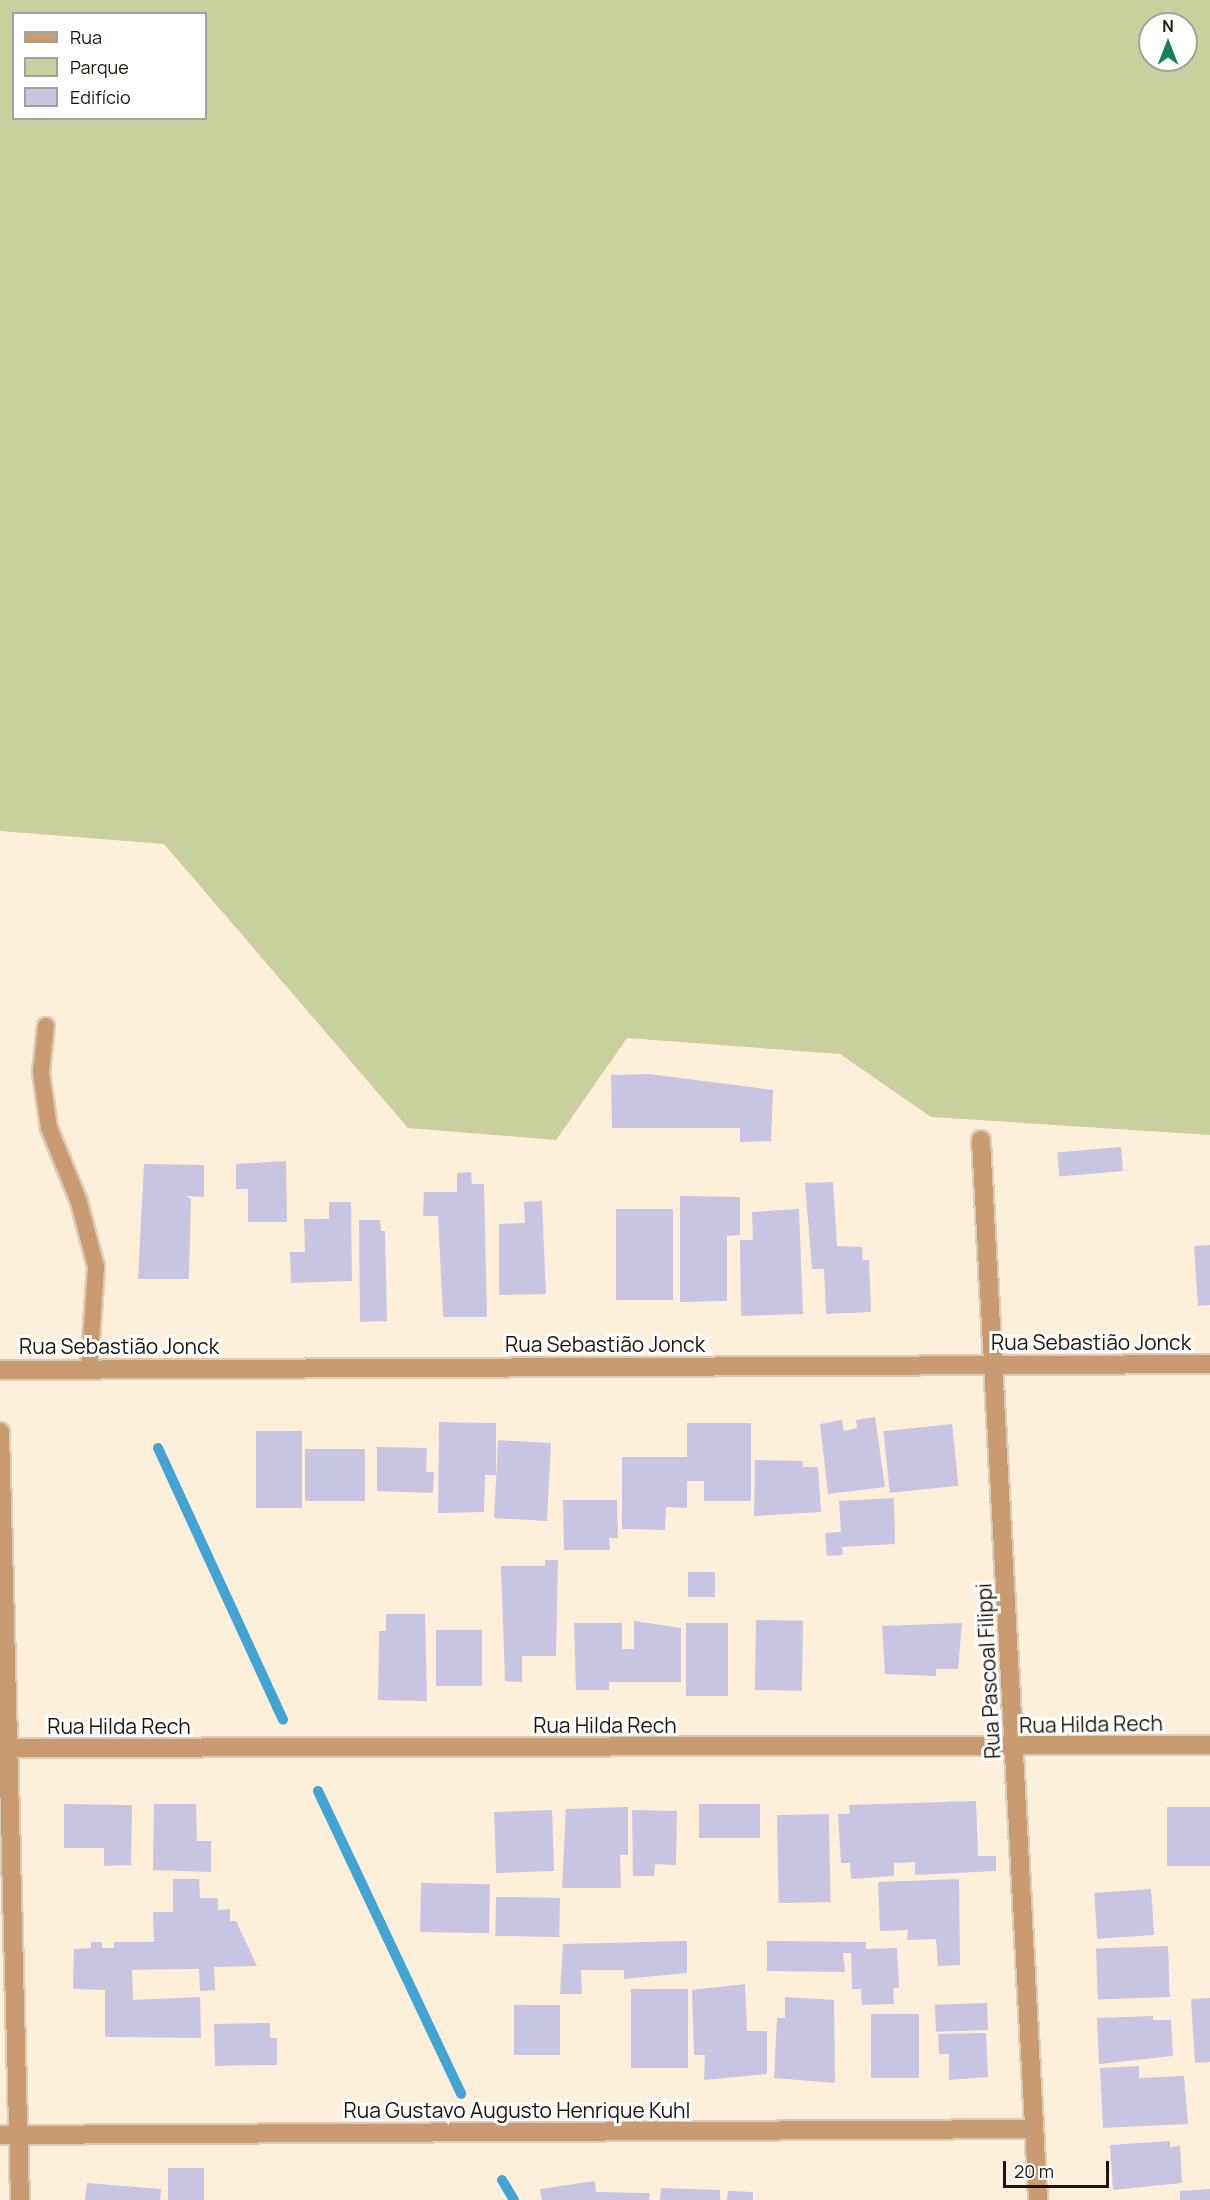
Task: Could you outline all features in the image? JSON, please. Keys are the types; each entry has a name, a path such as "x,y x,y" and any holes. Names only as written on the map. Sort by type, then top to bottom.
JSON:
{"street":[{"name":"Rua Pascoal Filippi","path":"981,1140 1038,2200"},
{"name":"Rua Sebastião Jonck","path":"0,1370 1210,1364"},
{"path":"0,1432 9,2135 20,2200"},
{"name":"Rua Hilda Rech","path":"4,1748 1210,1745"},
{"name":"Rua Gustavo Augusto Henrique Kuhl","path":"9,2135 1034,2129"}],"lane":[{"path":"46,1026 41,1072 49,1128 79,1202 96,1267 89,1369"}],"green space":[{"path":"0,0 1210,0 1210,1135 931,1117 840,1054 627,1038 556,1140 408,1128 164,844 0,831"}],"building":[{"path":"649,1074 773,1090 771,1141 740,1142 740,1128 612,1128 611,1075"},
{"path":"1121,1147 1123,1171 1059,1176 1057,1153"},
{"path":"286,1161 287,1222 248,1222 248,1189 236,1189 236,1164"},
{"path":"144,1164 204,1165 204,1197 186,1196 191,1199 189,1279 138,1279"},
{"path":"471,1172 472,1184 484,1184 487,1317 443,1317 438,1216 423,1216 424,1192 457,1192 457,1173"},
{"path":"833,1182 837,1246 862,1247 863,1260 869,1260 871,1312 826,1314 824,1269 812,1269 805,1183"},
{"path":"680,1196 740,1197 740,1235 727,1236 727,1301 680,1302"},
{"path":"542,1201 546,1294 499,1295 499,1224 525,1223 524,1202"},
{"path":"329,1202 351,1202 352,1281 291,1283 290,1252 305,1252 304,1219 329,1219"},
{"path":"616,1209 673,1209 673,1300 616,1300"},
{"path":"799,1209 803,1314 741,1316 740,1240 753,1240 752,1212"},
{"path":"359,1220 380,1220 381,1231 385,1231 387,1321 360,1322"},
{"path":"1210,1245 1210,1305 1198,1306 1194,1246"},
{"path":"875,1417 885,1487 828,1494 820,1424 842,1420 844,1431 857,1428 856,1420"},
{"path":"439,1422 496,1423 496,1475 485,1475 484,1512 438,1513"},
{"path":"687,1423 751,1423 751,1501 704,1501 704,1481 687,1481 687,1508 666,1507 665,1530 622,1529 622,1457 687,1457"},
{"path":"952,1424 958,1486 890,1493 883,1431"},
{"path":"256,1431 302,1431 302,1508 256,1508"},
{"path":"498,1440 551,1443 547,1521 494,1518"},
{"path":"377,1447 427,1448 426,1472 434,1472 433,1493 377,1491"},
{"path":"305,1449 365,1449 365,1501 305,1501"},
{"path":"755,1460 803,1461 803,1467 818,1467 821,1512 754,1516"},
{"path":"894,1498 895,1544 842,1547 843,1555 827,1556 825,1533 841,1532 839,1501"},
{"path":"563,1500 617,1500 618,1538 609,1538 610,1550 564,1550"},
{"path":"545,1560 558,1560 556,1656 522,1656 522,1682 505,1681 501,1566 545,1566"},
{"path":"688,1572 715,1572 715,1597 688,1597"},
{"path":"386,1614 425,1614 427,1701 378,1700 379,1631 386,1631"},
{"path":"756,1620 803,1621 802,1691 755,1690"},
{"path":"634,1621 681,1628 681,1682 609,1682 609,1690 576,1690 574,1623 622,1623 622,1649 634,1649"},
{"path":"686,1623 728,1623 728,1696 686,1696"},
{"path":"962,1623 958,1669 936,1669 936,1676 885,1674 882,1626"},
{"path":"436,1630 482,1630 482,1686 436,1686"},
{"path":"976,1801 978,1856 996,1856 996,1871 915,1875 915,1862 894,1863 894,1876 851,1879 850,1863 841,1863 838,1814 850,1814 849,1805"},
{"path":"64,1804 132,1805 131,1865 104,1866 104,1848 64,1848"},
{"path":"154,1804 196,1804 197,1841 211,1841 211,1872 153,1870"},
{"path":"699,1804 760,1804 760,1838 699,1838"},
{"path":"628,1807 628,1855 620,1855 621,1888 562,1888 566,1809"},
{"path":"1167,1807 1210,1807 1210,1866 1167,1866"},
{"path":"552,1810 554,1871 496,1873 494,1812"},
{"path":"632,1810 677,1811 676,1865 655,1864 654,1876 633,1876"},
{"path":"829,1814 831,1902 779,1903 777,1815"},
{"path":"173,1879 199,1879 200,1898 218,1898 218,1910 230,1909 230,1921 236,1921 257,1966 214,1967 215,1990 200,1991 199,1969 132,1970 133,2000 200,1997 201,2038 105,2037 105,1990 73,1989 74,1949 91,1948 91,1942 102,1942 102,1948 114,1948 114,1942 154,1942 153,1912 173,1912"},
{"path":"959,1879 960,1965 938,1966 936,1939 907,1940 908,1930 880,1931 878,1882"},
{"path":"421,1883 490,1884 489,1933 420,1932"},
{"path":"1151,1889 1154,1935 1097,1939 1094,1893"},
{"path":"496,1897 560,1898 559,1937 495,1936"},
{"path":"687,1941 687,1973 624,1979 624,1970 581,1970 582,1994 560,1994 563,1944"},
{"path":"767,1941 866,1942 866,1949 897,1948 899,1988 893,1988 894,2004 862,2005 861,1989 852,1989 851,1953 843,1953 845,1972 767,1971"},
{"path":"1168,1946 1170,1997 1098,1999 1096,1949"},
{"path":"745,1984 747,2031 767,2031 767,2074 704,2080 705,2055 694,2055 692,1990"},
{"path":"631,1989 688,1989 688,2068 631,2068"},
{"path":"785,1997 834,2000 835,2083 774,2078 777,2018 785,2018"},
{"path":"1210,1998 1210,2062 1195,2063 1191,1999"},
{"path":"987,2003 988,2030 936,2032 935,2005"},
{"path":"514,2005 560,2005 560,2055 514,2055"},
{"path":"871,2014 919,2014 919,2078 871,2078"},
{"path":"1153,2016 1153,2020 1171,2020 1173,2056 1099,2064 1097,2018"},
{"path":"270,2023 270,2038 277,2038 277,2065 215,2066 214,2024"},
{"path":"986,2033 988,2077 949,2080 949,2054 939,2054 938,2034"},
{"path":"1139,2066 1139,2078 1184,2076 1188,2124 1103,2128 1100,2068"},
{"path":"1170,2141 1170,2147 1180,2146 1182,2183 1113,2190 1110,2145"},
{"path":"168,2168 204,2168 204,2200 168,2200"},
{"path":"595,2181 596,2192 650,2193 649,2200 542,2200 540,2189"},
{"path":"87,2183 161,2189 160,2200 85,2200"},
{"path":"661,2188 720,2190 720,2200 660,2200"},
{"path":"1210,2189 1210,2200 1180,2200 1180,2191"},
{"path":"728,2191 753,2192 753,2200 727,2200"}],"waterway":[{"path":"158,1448 283,1720"},
{"path":"318,1791 461,2094"},
{"path":"502,2180 514,2200"}]}
